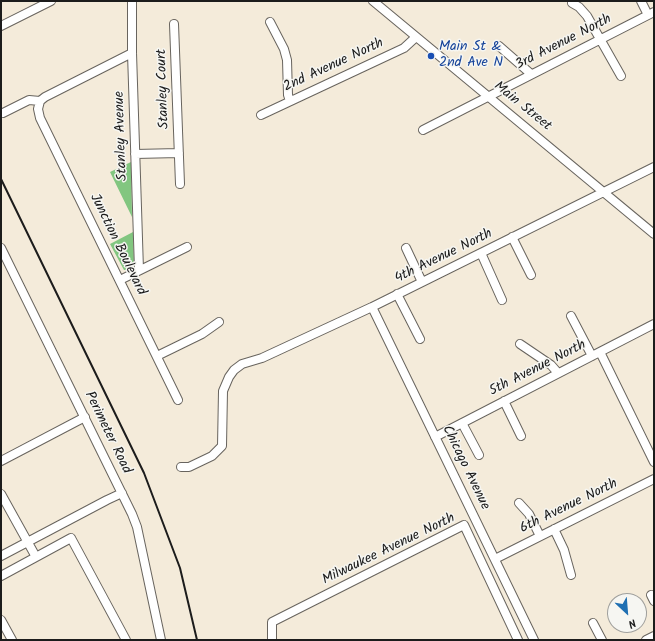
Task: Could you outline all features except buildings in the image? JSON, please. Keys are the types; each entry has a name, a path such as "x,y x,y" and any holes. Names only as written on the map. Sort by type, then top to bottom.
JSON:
{"street":[{"path":"1,26 51,1"},
{"name":"Stanley Avenue","path":"132,1 132,53 139,270"},
{"name":"Main Street","path":"373,1 654,234"},
{"path":"641,1 651,14"},
{"path":"572,3 579,7 587,16 621,76"},
{"name":"3rd Avenue North","path":"422,130 651,14"},
{"path":"270,22 284,49 290,102"},
{"name":"Stanley Court","path":"174,24 180,184"},
{"name":"2nd Avenue North","path":"261,115 404,48 416,37"},
{"path":"499,46 531,74"},
{"path":"3,113 29,100 40,101 45,97 132,53"},
{"name":"Junction Boulevard","path":"40,101 38,109 40,118 178,400"},
{"path":"135,154 179,152"},
{"name":"4th Avenue North","path":"181,467 189,467 212,456 222,446 223,391 229,376 242,364 262,358 372,306 654,167"},
{"path":"512,238 532,275"},
{"path":"120,280 187,247"},
{"name":"Perimeter Road","path":"1,248 85,417 137,527 161,640"},
{"path":"406,248 422,282"},
{"path":"480,253 502,300"},
{"path":"397,294 420,339"},
{"name":"Chicago Avenue","path":"372,306 534,640"},
{"path":"571,316 592,356"},
{"path":"157,356 202,334 219,322"},
{"name":"5th Avenue North","path":"435,436 654,324"},
{"path":"520,344 551,365 558,373"},
{"path":"600,352 654,462"},
{"path":"504,401 521,436"},
{"path":"1,461 85,417"},
{"path":"462,423 480,455"},
{"name":"6th Avenue North","path":"495,558 654,480"},
{"path":"1,556 122,493"},
{"path":"1,494 36,557"},
{"path":"519,503 529,514 540,536"},
{"name":"Milwaukee Avenue North","path":"272,640 272,622 464,525 518,640"},
{"path":"554,529 564,550 570,575"},
{"path":"1,576 71,538 126,640"},
{"path":"1,620 12,640"},
{"path":"593,622 602,640"},
{"path":"646,640 654,636"}],"green space":[{"path":"131,162 132,217 110,172"},
{"path":"133,232 134,264 127,270 124,270 110,244"}],"railway":[{"path":"1,179 144,473 180,568 197,640"}],"place":[{"name":"Main St & 2nd Ave N","path":"431,56"}]}
